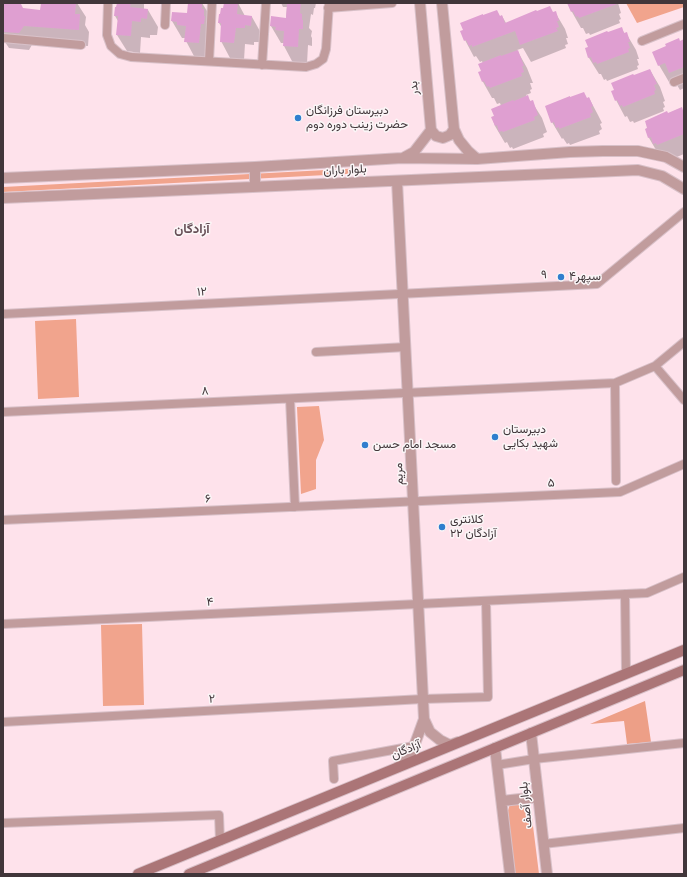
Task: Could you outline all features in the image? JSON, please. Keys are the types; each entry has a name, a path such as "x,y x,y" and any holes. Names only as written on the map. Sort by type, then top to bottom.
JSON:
{"main road":[{"name":"آزادگان","path":"138,874 684,650"},
{"path":"189,874 684,670"}],"street":[{"path":"108,3 107,35 111,46 120,54 131,57 306,67 316,64 323,58 326,49 328,5 392,3"},
{"path":"165,25 166,3"},
{"path":"209,61 212,3"},
{"path":"262,65 266,3"},
{"name":"بدر","path":"420,3 431,130"},
{"path":"442,3 454,129 459,140 477,159"},
{"path":"642,41 684,24"},
{"path":"3,38 82,45"},
{"path":"674,82 684,78"},
{"path":"402,158 414,152 431,130 436,136 443,138 450,135 454,129"},
{"name":"بلوار باران","path":"3,178 255,167 402,158 477,159 570,152 638,151 666,157 684,167"},
{"path":"255,167 255,187"},
{"name":"بلوار باران","path":"3,198 638,170 662,176 684,189"},
{"name":"مریم","path":"397,181 424,719"},
{"name":"۹","path":"403,294 597,284 684,212"},
{"name":"۱۲","path":"3,314 403,294"},
{"path":"616,480 615,383 655,366 684,342"},
{"path":"316,352 406,347"},
{"path":"655,366 684,400"},
{"name":"۸","path":"3,412 615,383"},
{"path":"290,399 296,507"},
{"name":"۵","path":"413,501 620,492 684,464"},
{"name":"۶","path":"3,520 413,501"},
{"name":"۴","path":"3,624 647,593 684,577"},
{"path":"625,594 626,674"},
{"name":"۲","path":"3,722 423,699 488,697 486,601"},
{"path":"424,719 430,732 440,740 450,745 462,742"},
{"path":"394,769 404,762 412,752 424,719"},
{"name":"بلوار آصف","path":"531,733 547,874"},
{"path":"497,765 534,759 684,743"},
{"path":"334,779 333,761 414,746"},
{"name":"بلوار آصف","path":"495,748 510,874"},
{"path":"502,801 538,797"},
{"path":"3,823 219,815 220,841"},
{"path":"543,844 684,828"}],"shaded area":[{"path":"626,3 684,3 684,7 637,23"},
{"path":"364,168 366,170 364,173 3,192 3,187"},
{"path":"76,319 79,397 38,399 35,321"},
{"path":"319,406 324,440 316,460 316,489 301,494 297,407"},
{"path":"142,624 144,705 103,706 101,625"},
{"path":"645,701 651,742 627,744 624,721 590,724"},
{"path":"526,802 531,810 539,874 512,874 506,817 510,804"}],"building":[{"path":"41,3 76,3 75,14 80,14 79,30 24,26 19,33 3,32 3,4 21,4 23,8 40,10"},
{"path":"117,3 131,3 130,7 148,9 147,19 141,18 141,22 132,21 131,36 116,35 118,16 114,16"},
{"path":"188,3 202,3 202,9 204,9 204,24 201,24 199,43 184,42 186,26 177,25 177,22 171,21 172,12 187,13"},
{"path":"224,3 238,3 237,14 252,16 251,26 245,25 245,28 236,28 234,43 220,42 221,23 218,23 219,14"},
{"path":"287,3 301,3 300,13 302,14 303,29 299,29 298,47 283,46 284,31 275,30 276,27 270,26 271,16 286,18"},
{"path":"567,3 617,4 579,18 578,16 576,17 573,11 571,12"},
{"path":"550,6 553,12 556,11 559,21 557,21 559,27 556,28 558,31 520,45 515,31 472,47 472,45 469,46 466,40 464,41 460,31 463,30 460,23 497,10 500,16 502,15 505,23 536,10 537,11"},
{"path":"622,27 624,33 627,32 630,42 628,42 630,48 628,49 629,52 597,64 596,62 593,63 591,57 588,58 585,48 588,47 585,40"},
{"path":"679,38 680,41 684,39 684,67 669,73 665,63 658,66 652,52"},
{"path":"518,50 524,66 522,66 524,72 521,73 522,76 490,88 489,86 487,87 484,81 482,82 478,72 481,71 478,64"},
{"path":"650,69 657,84 654,85 656,90 654,91 655,94 623,107 622,105 620,106 617,100 615,101 611,91 614,90 611,83"},
{"path":"584,92 587,98 589,97 593,106 591,107 593,112 590,114 591,117 559,129 559,127 556,128 554,122 551,123 545,106"},
{"path":"528,95 530,101 533,100 538,115 534,117 535,120 503,132 499,132 497,125 495,126 491,117 494,116 491,109"},
{"path":"682,107 684,114 684,134 657,145 656,143 653,144 651,137 648,138 645,129 647,128 645,121 667,111 668,113"}],"place":[{"name":"دبیرستان فرزانگان حضرت زینب دوره دوم","path":"298,118"},
{"name":"سپهر۴","path":"561,277"},
{"name":"دبیرستان شهید بکایی","path":"495,437"},
{"name":"مسجد امام حسن","path":"365,445"},
{"name":"کلانتری ۲۲ آزادگان","path":"442,527"}],"district":[{"name":"آزادگان","path":"192,229"}]}
